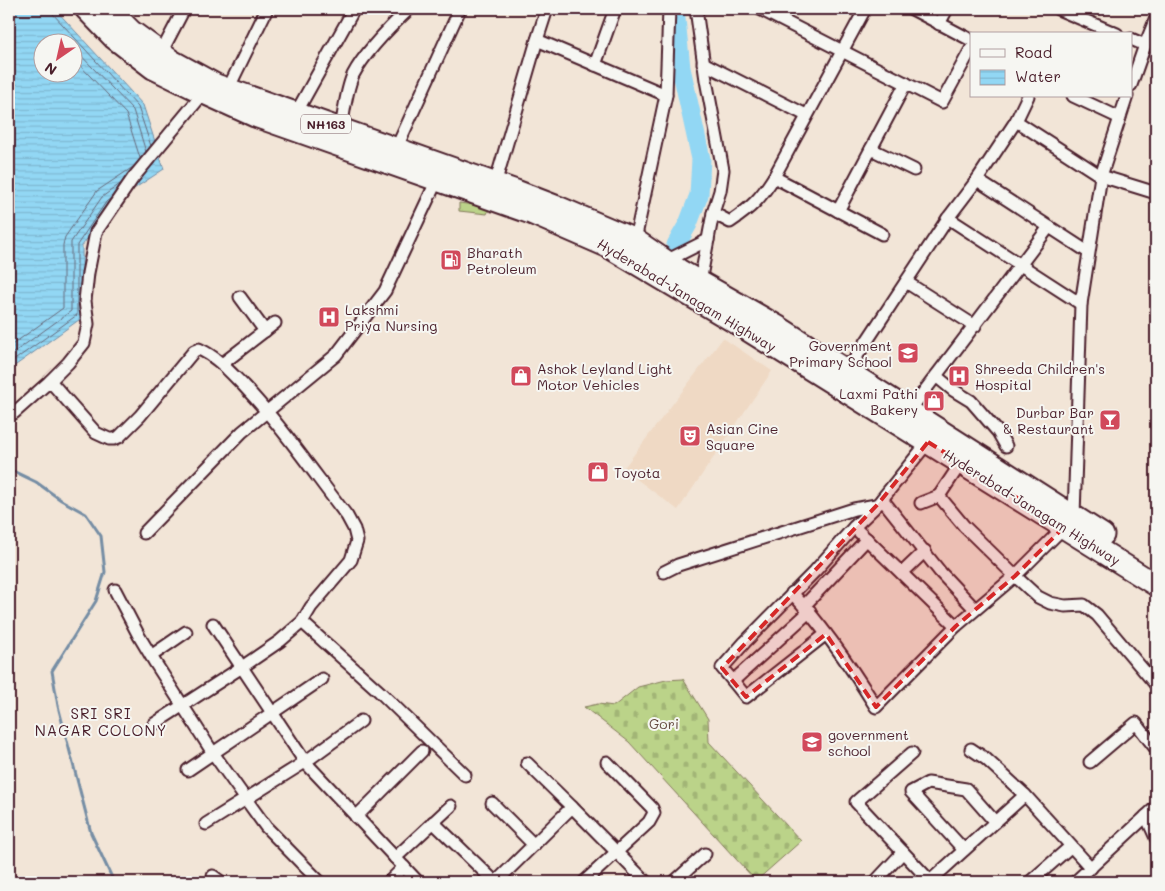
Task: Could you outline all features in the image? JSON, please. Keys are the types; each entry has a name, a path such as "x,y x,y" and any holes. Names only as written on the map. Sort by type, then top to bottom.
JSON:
{"highway":[{"name":"Hyderabad-Janagam Highway","path":"86,9 114,38 153,68 296,113 495,184 560,208 635,240 666,262 777,326 910,410 1156,584"},
{"name":"Hyderabad-Janagam Highway","path":"109,9 131,31 161,53 255,116 531,213 607,246 738,324 961,463 1156,570"}],"street":[{"path":"161,53 184,9"},
{"path":"9,415 14,413 50,381 68,363 84,342 88,324 85,301 88,273 96,232 133,178 214,88 267,9"},
{"path":"296,113 354,9"},
{"path":"340,129 354,75 391,27 409,9"},
{"path":"396,149 460,9"},
{"path":"495,184 547,9"},
{"path":"595,65 616,9"},
{"path":"635,240 666,95 669,9"},
{"path":"696,9 703,63 723,170 700,282"},
{"path":"760,9 779,13 842,50 942,102 970,51"},
{"path":"713,213 730,222 761,198 864,9"},
{"path":"912,9 970,40"},
{"path":"939,24 948,9"},
{"path":"1058,9 1112,32"},
{"path":"1132,81 1144,45 1156,18"},
{"path":"1132,39 1144,45"},
{"path":"537,40 666,95"},
{"path":"703,63 806,115"},
{"path":"838,211 906,83"},
{"path":"847,370 872,339 906,282 948,218 978,180 1016,120 1027,98"},
{"path":"1077,98 1120,118"},
{"path":"792,593 807,609 849,664 876,707 956,626 1015,576 1069,522 1081,304 1088,252 1101,176 1126,98"},
{"path":"1016,120 1101,176 1156,193"},
{"path":"871,149 914,170"},
{"path":"774,177 882,234"},
{"path":"144,532 242,432 336,355 386,291 436,180"},
{"path":"978,180 1088,252"},
{"path":"948,218 1081,304"},
{"path":"910,410 930,381 975,326 1049,228"},
{"path":"666,262 708,240"},
{"path":"906,282 975,326"},
{"path":"240,296 265,331"},
{"path":"222,364 275,323"},
{"path":"50,381 96,433 109,439 114,439 140,416 194,350 199,349 209,353 268,412 347,516 356,533 357,541 351,560 311,608 302,622 280,641 154,724"},
{"path":"930,381 953,390 971,401 998,432 1006,446"},
{"path":"826,634 746,696 722,668 815,571 854,527 880,502 928,442"},
{"path":"921,503 939,496 961,463"},
{"path":"939,496 964,526 1038,597 1050,603 1066,606 1084,605 1097,615 1156,685"},
{"path":"880,502 976,609"},
{"path":"664,572 678,565 880,502"},
{"path":"854,527 956,626"},
{"path":"733,681 807,609 867,539"},
{"path":"902,573 925,552"},
{"path":"114,590 151,656 213,753 266,827 312,879"},
{"path":"302,622 380,692 465,775"},
{"path":"213,624 305,762 418,882"},
{"path":"151,656 186,632"},
{"path":"188,770 322,679"},
{"path":"206,824 305,762 361,722"},
{"path":"1090,762 1136,723 1156,749"},
{"path":"971,748 986,759 1025,795 1091,868"},
{"path":"356,816 422,751"},
{"path":"912,753 856,802 930,882 1025,795"},
{"path":"584,882 649,822 654,813 652,808 607,762"},
{"path":"527,763 646,882"},
{"path":"964,850 911,792 928,783 966,789 995,822"},
{"path":"492,803 534,845"},
{"path":"395,858 450,806"},
{"path":"433,822 495,882 572,807"},
{"path":"1075,882 1156,807"},
{"path":"1146,816 1156,838"},
{"path":"1030,882 1070,847"},
{"path":"875,882 904,852"},
{"path":"674,882 705,854"},
{"path":"389,882 404,867"}],"highlighted area":[{"path":"928,442 1064,527 1015,576 956,626 876,707 826,634 746,697 722,668 878,504"}],"shaded area":[{"path":"723,338 772,371 678,510 623,469"}],"green space":[{"path":"459,203 490,207 487,214 459,211"},
{"name":"Gori","path":"683,679 708,719 709,742 801,841 756,881 629,742 584,707 598,704 614,706 638,687 666,680"}],"water":[{"path":"9,9 55,9 76,32 32,32 32,82 82,82 82,38 143,105 164,169 111,204 82,246 83,317 9,370"}],"waterway":[{"path":"675,9 681,68 701,159 699,195 688,224 676,245"},
{"path":"9,469 36,482 61,500 86,514 101,536 105,572 96,601 52,671 58,706 91,833 114,882"}],"place":[{"name":"Bharath Petroleum","path":"451,260"},
{"name":"Lakshmi Priya Nursing","path":"329,317"},
{"name":"Government Primary School","path":"908,353"},
{"name":"Ashok Leyland Light Motor Vehicles","path":"521,376"},
{"name":"Shreeda Children's Hospital","path":"959,376"},
{"name":"Laxmi Pathi Bakery","path":"934,401"},
{"name":"Durbar Bar & Restaurant","path":"1110,420"},
{"name":"Asian Cine Square","path":"690,436"},
{"name":"Toyota","path":"598,472"},
{"name":"government school","path":"812,742"}],"district":[{"name":"SRI SRI NAGAR COLONY","path":"101,722"}]}
